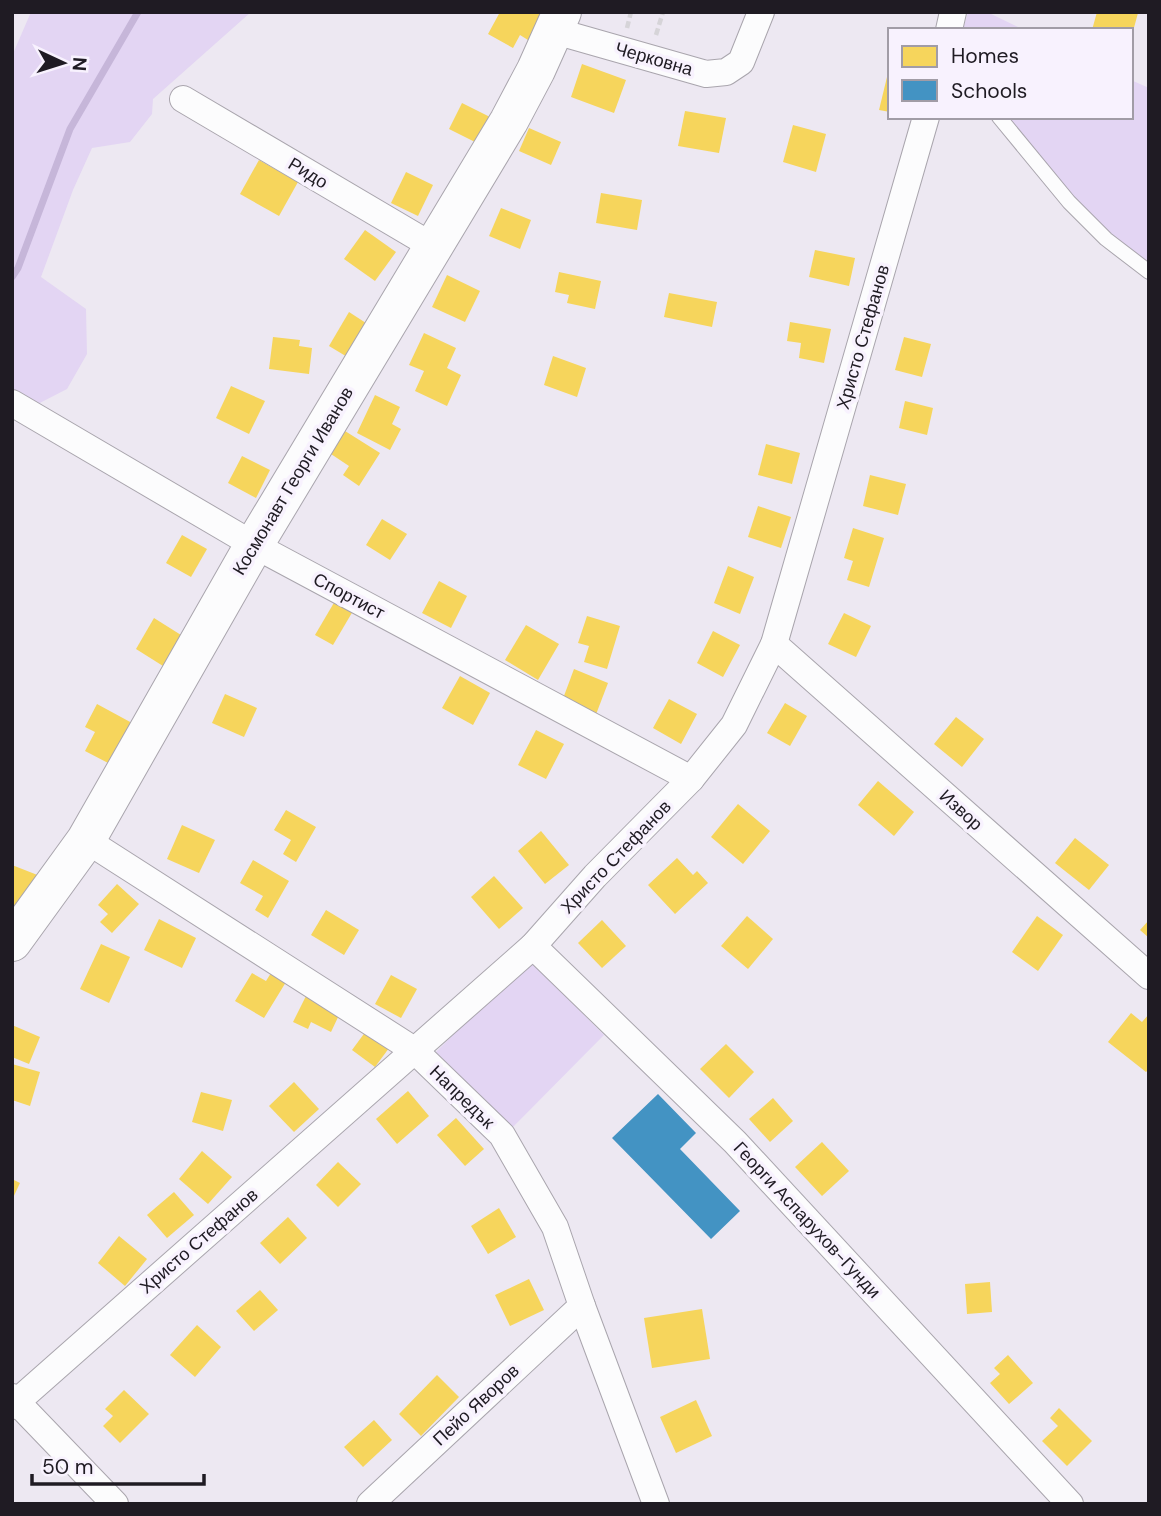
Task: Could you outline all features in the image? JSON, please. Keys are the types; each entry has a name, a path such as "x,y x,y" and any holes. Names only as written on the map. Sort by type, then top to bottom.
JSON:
{"street":[{"name":"Черковна","path":"558,22 706,74 726,72 741,62 761,12"},
{"name":"Космонавт Георги Иванов","path":"12,942 86,840 254,545 509,121 558,22"},
{"name":"Ридо","path":"183,99 434,247"},
{"name":"Христо Стефанов","path":"14,1401 533,946 595,876 691,779 734,725 774,645 925,119"},
{"name":"Спортист","path":"12,403 254,545 691,779"},
{"name":"Извор","path":"774,645 1149,976"},
{"name":"Напредък","path":"86,840 414,1050 502,1135 555,1227 656,1504"},
{"name":"Георги Аспарухов-Гунди","path":"533,946 736,1142 1070,1504"},
{"name":"Пейо Яворов","path":"370,1504 582,1306"},
{"path":"14,1401 115,1504"}],"lane":[{"path":"1001,119 1069,202 1107,239 1149,272"}],"path":[{"path":"626,35 631,12"},
{"path":"656,37 663,12"}],"shaded area":[{"path":"31,12 251,12 153,99 152,114 130,142 92,148 73,190 41,277 86,309 87,354 67,389 32,407 12,394 12,56"},
{"path":"968,12 987,12 1020,28 964,28"},
{"path":"1133,81 1149,88 1149,266 1086,214 1002,119 1133,119"},
{"path":"528,959 604,1035 512,1128 436,1052"}],"building: Homes":[{"path":"500,12 542,14 528,40 520,35 513,48 488,34"},
{"path":"1097,12 1138,13 1133,31 1133,28 1093,28"},
{"path":"582,64 626,80 614,113 571,97"},
{"path":"887,77 888,77 888,112 879,110"},
{"path":"462,103 492,118 479,144 449,129"},
{"path":"685,111 726,118 719,153 678,146"},
{"path":"793,125 826,134 816,172 783,162"},
{"path":"529,128 561,142 551,165 519,151"},
{"path":"259,160 298,182 279,216 240,194"},
{"path":"406,172 433,185 418,216 391,203"},
{"path":"601,193 642,200 637,230 596,223"},
{"path":"501,208 531,220 520,249 489,236"},
{"path":"365,230 396,252 375,281 344,259"},
{"path":"815,250 855,258 849,286 809,277"},
{"path":"559,272 601,281 595,309 567,303 569,295 555,292"},
{"path":"447,275 480,291 465,322 432,307"},
{"path":"669,293 717,302 712,327 664,317"},
{"path":"349,312 369,325 349,358 329,346"},
{"path":"790,322 831,329 824,363 799,358 801,343 787,341"},
{"path":"424,333 456,348 447,368 461,375 447,406 415,391 424,371 409,365"},
{"path":"273,337 300,340 299,346 312,348 309,374 269,369"},
{"path":"904,337 931,344 922,377 895,370"},
{"path":"553,356 586,368 577,397 544,385"},
{"path":"231,386 265,401 249,434 216,418"},
{"path":"375,395 400,407 392,424 401,429 390,450 357,433"},
{"path":"905,401 933,408 927,435 899,428"},
{"path":"345,431 380,453 359,486 343,475 349,466 331,454"},
{"path":"766,444 800,453 792,484 758,475"},
{"path":"242,456 270,470 256,498 228,483"},
{"path":"870,475 906,484 898,515 863,506"},
{"path":"758,506 791,517 781,548 748,537"},
{"path":"382,519 407,534 390,560 366,545"},
{"path":"853,528 884,538 869,587 847,580 853,561 844,558"},
{"path":"182,535 207,549 191,577 166,563"},
{"path":"728,566 754,577 740,614 714,603"},
{"path":"439,581 467,596 451,628 422,613"},
{"path":"335,601 353,611 333,645 315,635"},
{"path":"844,613 871,626 856,657 828,644"},
{"path":"587,616 620,626 607,669 584,662 589,646 578,643"},
{"path":"154,618 181,635 163,666 136,649"},
{"path":"526,625 559,644 538,680 505,660"},
{"path":"713,631 740,645 723,677 697,663"},
{"path":"574,669 608,683 595,717 561,704"},
{"path":"460,676 490,693 473,725 442,708"},
{"path":"225,694 257,708 244,737 212,723"},
{"path":"669,699 697,714 681,744 653,728"},
{"path":"785,703 807,716 790,746 767,733"},
{"path":"97,704 132,723 110,764 85,751 95,732 85,727"},
{"path":"956,717 984,739 962,767 934,744"},
{"path":"536,730 564,744 546,779 518,765"},
{"path":"878,781 914,812 894,836 858,805"},
{"path":"738,804 770,831 743,864 711,837"},
{"path":"286,810 316,827 296,862 283,854 291,840 274,830"},
{"path":"182,825 215,840 199,873 167,859"},
{"path":"541,831 569,865 545,884 518,851"},
{"path":"1075,838 1109,865 1089,890 1055,863"},
{"path":"677,858 693,875 697,871 708,883 675,914 648,885"},
{"path":"253,860 289,881 268,918 255,910 263,896 240,883"},
{"path":"12,865 40,876 26,911 12,905"},
{"path":"494,876 523,908 499,929 471,897"},
{"path":"117,884 139,904 112,933 100,922 108,914 98,905"},
{"path":"326,910 359,930 344,955 311,935"},
{"path":"747,916 773,939 748,969 721,946"},
{"path":"1037,916 1063,935 1038,971 1012,952"},
{"path":"159,919 196,938 182,968 144,950"},
{"path":"602,920 626,946 602,968 578,943"},
{"path":"1149,920 1149,938 1140,930"},
{"path":"101,944 130,957 109,1003 80,989"},
{"path":"252,973 266,981 271,973 286,982 264,1018 235,1001"},
{"path":"391,975 417,989 401,1018 375,1004"},
{"path":"306,996 340,1013 331,1032 311,1022 308,1029 293,1022"},
{"path":"1131,1013 1142,1022 1149,1014 1149,1069 1146,1072 1108,1042"},
{"path":"12,1025 40,1037 29,1064 12,1057"},
{"path":"369,1027 392,1044 375,1067 352,1050"},
{"path":"726,1044 754,1072 729,1098 700,1069"},
{"path":"12,1064 40,1072 30,1106 12,1100"},
{"path":"294,1082 319,1109 294,1132 269,1106"},
{"path":"408,1091 429,1116 397,1144 376,1119"},
{"path":"201,1092 232,1100 223,1131 192,1122"},
{"path":"773,1098 793,1121 770,1142 749,1119"},
{"path":"456,1118 484,1149 465,1166 437,1135"},
{"path":"822,1142 849,1171 822,1196 795,1167"},
{"path":"202,1151 232,1177 208,1204 179,1179"},
{"path":"338,1162 361,1184 338,1207 316,1185"},
{"path":"12,1179 20,1183 12,1200"},
{"path":"174,1192 194,1215 167,1238 147,1215"},
{"path":"499,1208 516,1237 488,1254 471,1226"},
{"path":"288,1217 307,1238 280,1264 260,1243"},
{"path":"119,1236 147,1259 125,1286 98,1263"},
{"path":"529,1279 544,1310 510,1326 495,1295"},
{"path":"990,1282 992,1312 967,1314 965,1284"},
{"path":"260,1290 278,1310 254,1331 236,1311"},
{"path":"702,1309 710,1359 652,1368 644,1318"},
{"path":"197,1325 221,1347 195,1377 170,1355"},
{"path":"1008,1355 1033,1383 1009,1404 990,1383 1000,1374 994,1368"},
{"path":"437,1375 459,1397 421,1436 399,1414"},
{"path":"124,1390 149,1414 120,1443 103,1426 113,1416 105,1409"},
{"path":"696,1400 712,1436 676,1453 660,1417"},
{"path":"1059,1408 1092,1441 1067,1466 1042,1441 1058,1426 1050,1418"},
{"path":"374,1420 392,1440 363,1467 344,1447"}],"building: Schools":[{"path":"658,1094 696,1133 680,1149 740,1211 711,1239 612,1138"}],"waterway":[{"path":"12,277 18,268 70,129 138,12"}]}
